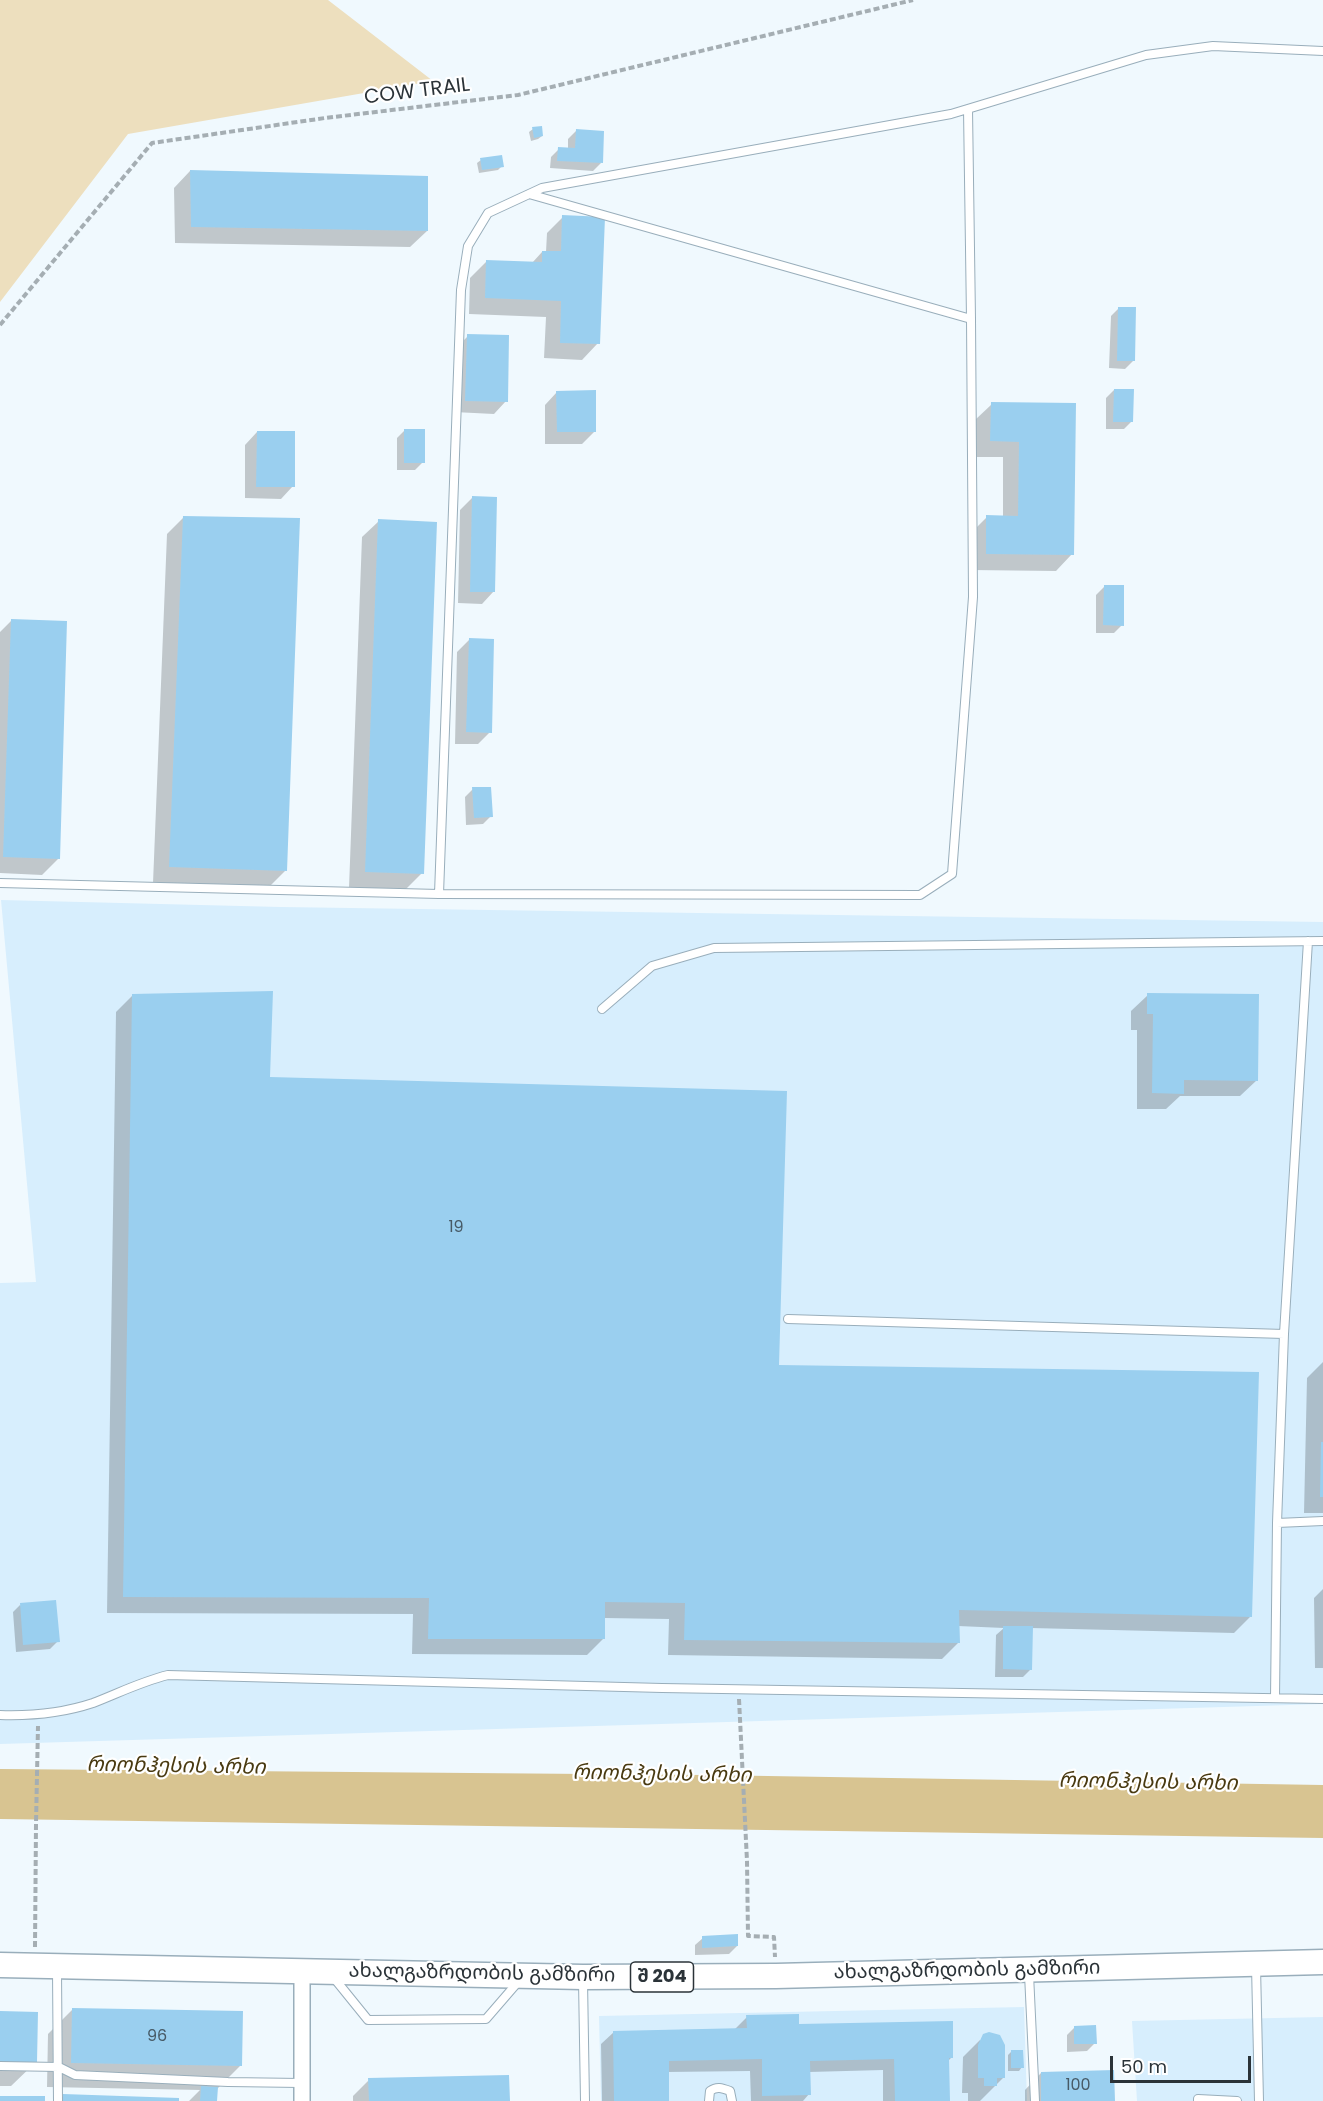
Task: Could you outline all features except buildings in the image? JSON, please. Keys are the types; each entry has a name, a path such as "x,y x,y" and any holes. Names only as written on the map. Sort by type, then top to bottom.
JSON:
{"main road":[{"name":"ახალგაზრდობის გამზირი","path":"0,1965 583,1977 776,1976 1323,1962"}],"street":[{"path":"302,1971 302,2101"}],"lane":[{"path":"439,894 461,290 468,246 488,213 542,189 951,114 1146,55 1213,46 1323,51"},
{"path":"0,883 439,894 920,895 952,874 973,597 969,109"},
{"path":"530,194 970,319"},
{"path":"1275,1698 1277,1523 1284,1334 1308,941"},
{"path":"602,1008 652,966 714,948 1323,941"},
{"path":"788,1319 1284,1334"},
{"path":"1277,1523 1323,1521"},
{"path":"0,1715 67,1710 144,1681 168,1676 1323,1699"},
{"path":"1256,1964 1259,2101"},
{"path":"46,1966 58,2067 58,2101"},
{"path":"1028,1970 1035,2101"},
{"path":"330,1972 368,2020 486,2019 523,1976"},
{"path":"583,1977 585,2101"},
{"path":"0,2066 58,2067 75,2074 228,2082 302,2083"},
{"path":"709,2101 710,2091 721,2087 730,2091 732,2101"},
{"path":"1198,2101 1198,2099 1237,2101"}],"path":[{"name":"COW TRAIL","path":"0,325 152,143 325,118 518,95 913,0"},
{"path":"739,1689 748,1936 774,1937 776,1976"},
{"path":"39,1738 36,1824 46,1966"}],"shaded area":[{"path":"0,0 328,0 433,81 128,134 0,302"},
{"path":"1,900 281,907 1323,922 1323,1704 0,1744 0,1283 36,1282"},
{"path":"1024,2007 1027,2101 601,2101 599,2016"},
{"path":"1323,2017 1323,2101 1137,2101 1132,2021"}],"water":[{"name":"რიონჰესის არხი","path":"0,1769 706,1775 1323,1785 1323,1838 0,1819"}]}
